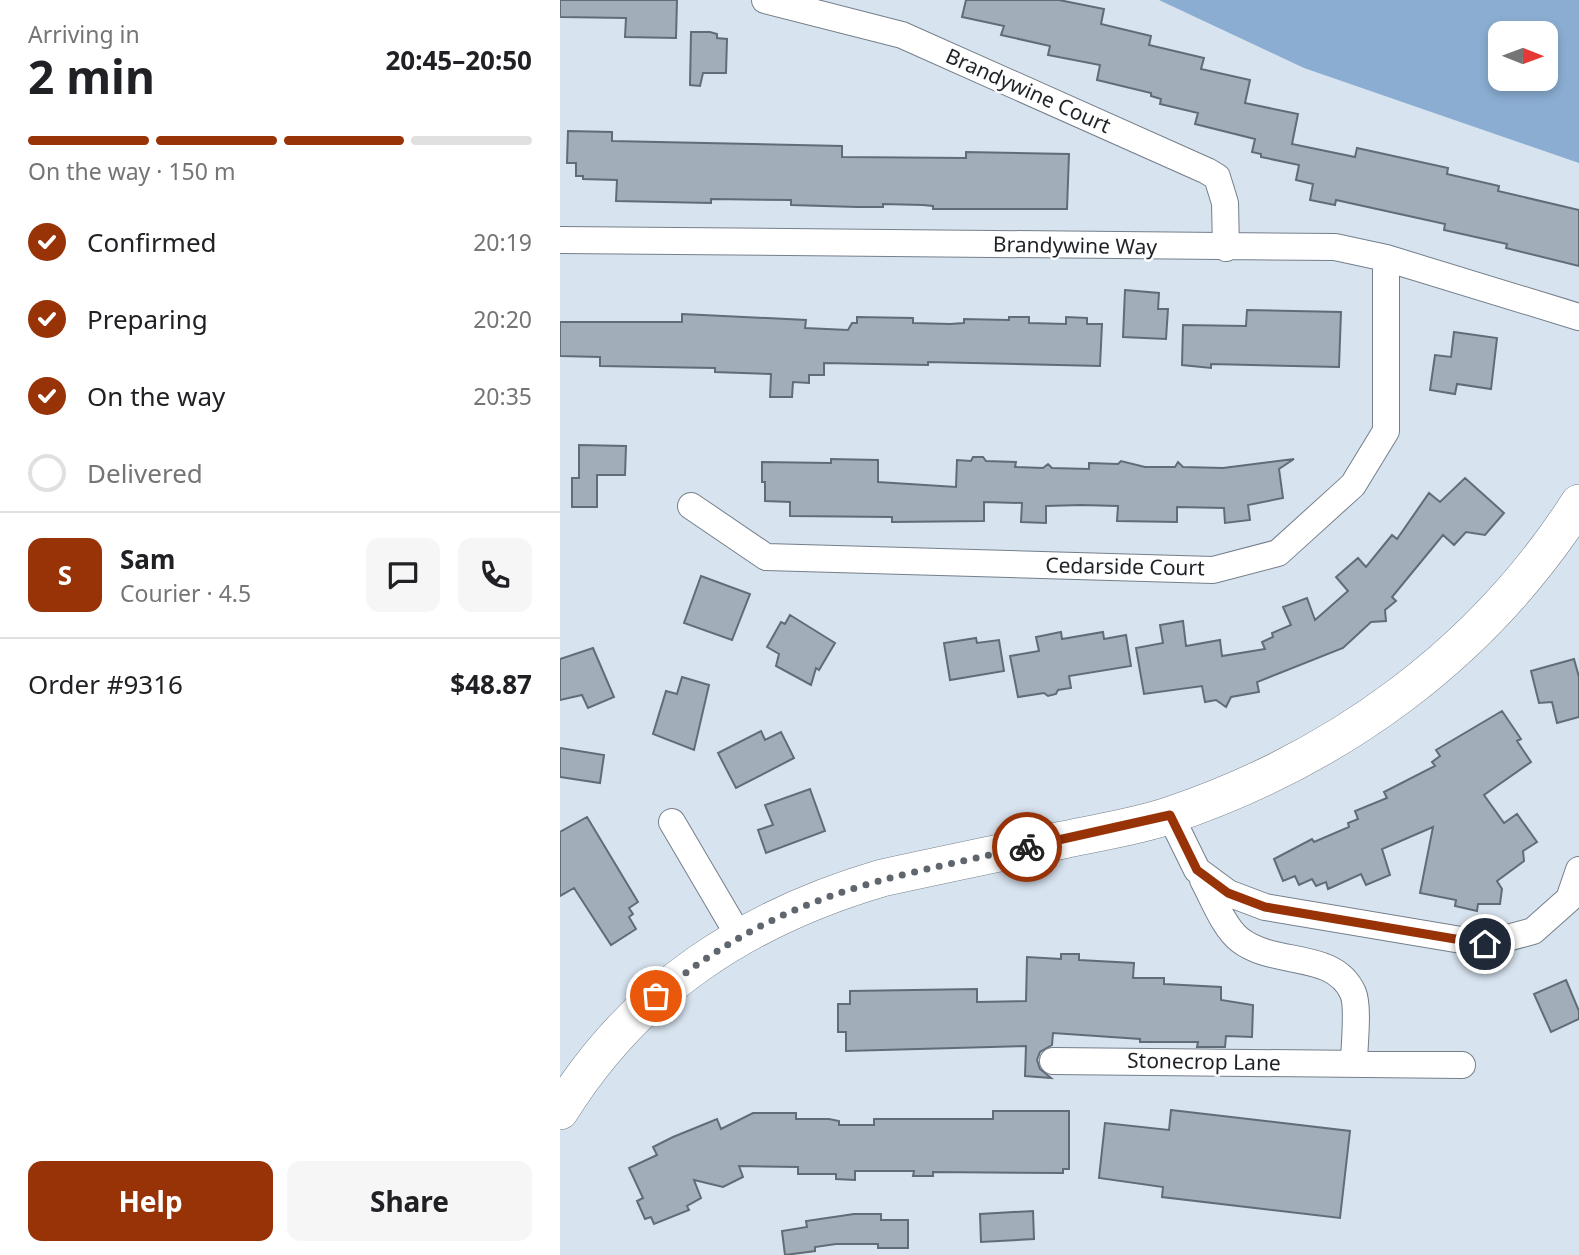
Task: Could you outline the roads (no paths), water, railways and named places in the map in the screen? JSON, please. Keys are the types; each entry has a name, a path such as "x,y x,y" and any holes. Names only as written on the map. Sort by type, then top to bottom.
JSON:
{"main road":[{"path":"560,1111 610,1042 656,996 739,936 803,904 882,878 1170,815 1264,779 1332,744 1401,697 1446,660 1531,571 1579,503"}],"street":[{"name":"Brandywine Court","path":"765,0 902,35 1207,171 1217,177 1225,203 1226,248"},
{"name":"Brandywine Way","path":"560,240 1335,247 1386,258 1579,317"},
{"name":"Cedarside Court","path":"691,506 766,557 1213,570 1279,553 1353,485 1386,431 1386,258"},
{"path":"1170,815 1197,870 1237,938 1259,953 1325,965 1341,977 1354,995 1354,1064"},
{"path":"672,822 739,936"},
{"path":"1197,870 1228,893 1265,907 1485,944 1532,930 1569,899 1579,870"},
{"name":"Stonecrop Lane","path":"1053,1061 1462,1065"}]}
